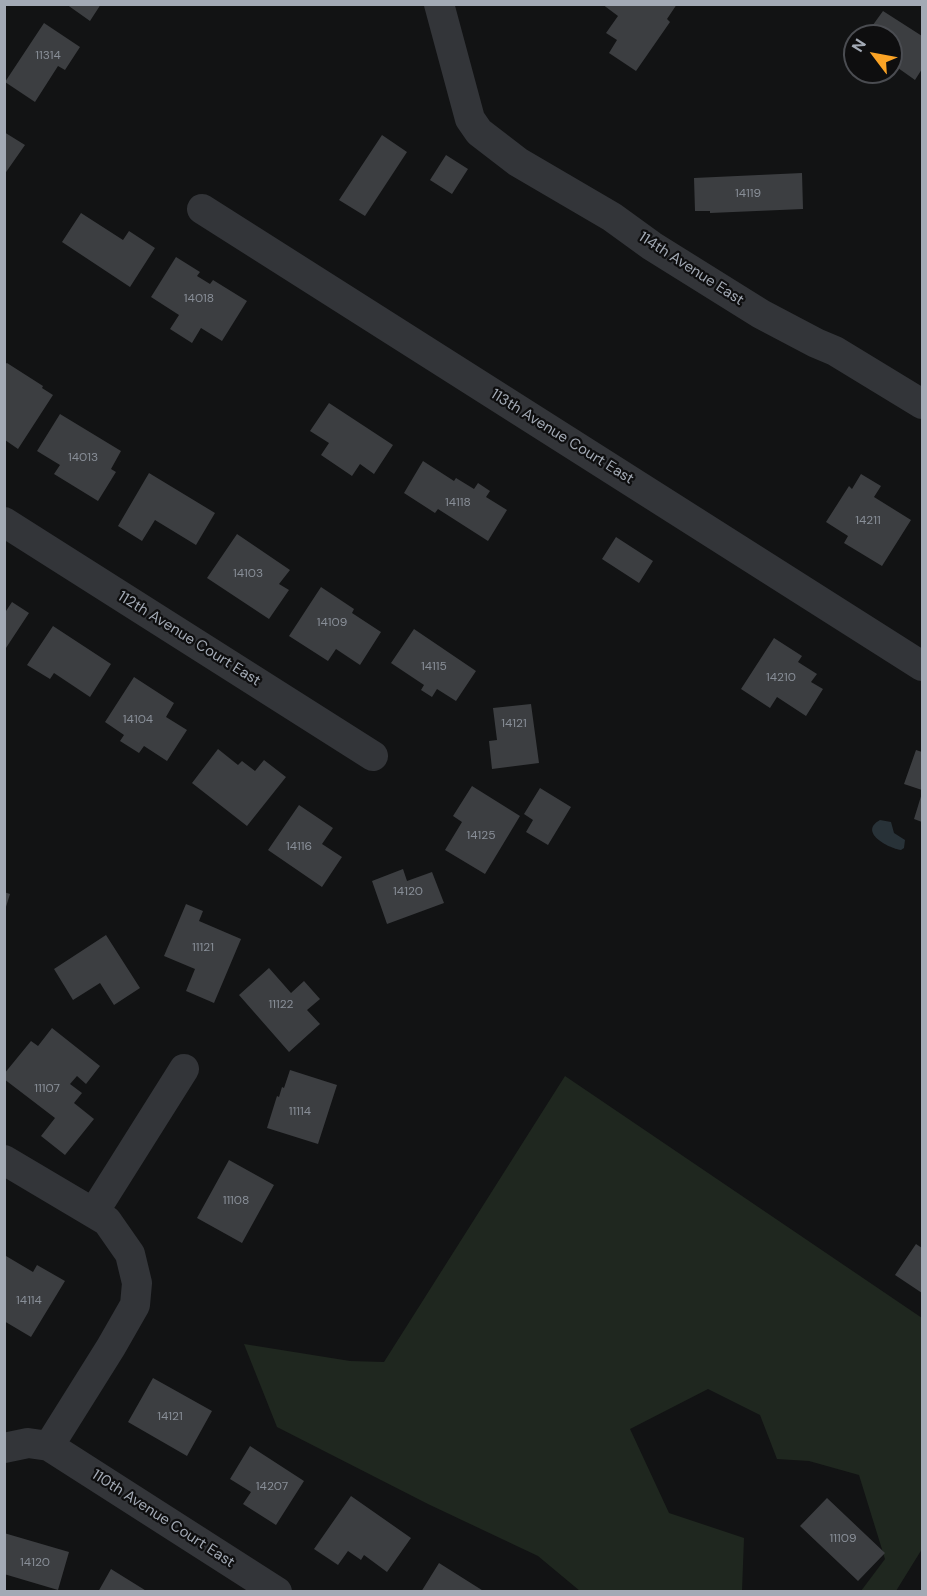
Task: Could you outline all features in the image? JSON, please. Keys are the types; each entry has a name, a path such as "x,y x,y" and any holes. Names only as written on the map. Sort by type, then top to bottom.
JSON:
{"street":[{"name":"114th Avenue East","path":"439,4 470,119 478,132 518,162 612,217 652,246 761,314 836,351 922,404"},
{"name":"113th Avenue Court East","path":"202,209 922,666"},
{"name":"112th Avenue Court East","path":"4,522 374,756"},
{"path":"94,1212 184,1069"},
{"path":"4,1160 108,1221 135,1265 137,1295 135,1305 111,1347 50,1446 28,1443 4,1448"},
{"name":"110th Avenue Court East","path":"50,1446 277,1592"}],"shaded area":[{"path":"880,820 891,822 894,833 905,840 904,848 895,849 877,839 872,829"},
{"path":"565,1076 922,1318 922,1549 896,1591 861,1591 885,1559 859,1475 809,1461 777,1459 760,1415 708,1389 630,1429 669,1513 744,1538 742,1591 580,1591 538,1556 428,1504 277,1427 244,1344 350,1361 384,1362"}],"building":[{"path":"66,4 101,4 90,21"},
{"path":"602,4 677,4 667,19 670,22 636,71 609,53 617,40 606,33 618,16"},
{"path":"883,11 922,36 922,69 915,80 903,72 903,24 874,24"},
{"path":"44,23 80,47 65,70 58,66 35,102 5,82"},
{"path":"4,132 25,145 4,175"},
{"path":"382,135 407,152 365,216 339,200"},
{"path":"446,155 468,169 452,194 430,180"},
{"path":"802,173 803,209 710,213 710,211 695,211 694,178"},
{"path":"81,213 123,240 129,231 155,248 130,287 62,242"},
{"path":"176,257 200,272 197,276 210,284 213,280 247,301 222,341 201,328 192,343 170,329 179,315 151,297"},
{"path":"7,363 53,395 18,449 5,440 5,364"},
{"path":"329,403 393,445 374,474 360,464 352,476 321,455 329,443 310,431"},
{"path":"60,414 121,451 111,469 116,472 98,501 54,474 60,465 37,451"},
{"path":"423,461 454,481 456,478 474,489 478,483 490,491 486,497 507,510 488,541 438,509 435,513 404,493"},
{"path":"149,473 215,513 196,545 155,520 142,541 118,526"},
{"path":"861,474 881,486 874,497 911,520 882,566 844,543 848,536 826,522 849,486 852,489"},
{"path":"237,534 290,570 279,584 289,590 269,619 207,578"},
{"path":"616,537 653,561 639,583 602,559"},
{"path":"321,587 354,609 352,613 381,632 360,665 336,649 328,661 289,636"},
{"path":"12,602 29,613 4,651 4,614"},
{"path":"53,626 111,664 90,697 54,673 50,679 27,665"},
{"path":"414,629 476,671 456,701 437,689 432,697 421,690 424,685 391,663"},
{"path":"774,638 802,656 798,662 817,674 811,682 823,689 806,716 777,697 770,708 741,689"},
{"path":"134,677 174,703 166,717 187,730 167,761 144,746 139,753 120,741 124,735 105,722"},
{"path":"531,704 539,763 492,769 489,741 497,740 493,708"},
{"path":"218,749 238,765 242,761 255,771 264,760 286,777 247,826 192,783"},
{"path":"916,750 922,752 922,790 904,784"},
{"path":"472,786 520,816 485,874 445,850 462,822 453,816"},
{"path":"540,788 571,807 548,845 526,832 533,820 524,814"},
{"path":"922,793 922,822 914,819"},
{"path":"299,805 333,828 322,844 342,857 322,887 268,850"},
{"path":"403,869 407,881 432,872 444,903 387,924 372,881"},
{"path":"4,892 10,894 5,910 4,910"},
{"path":"186,904 203,911 199,921 241,939 214,1003 186,991 195,969 164,956"},
{"path":"106,935 140,988 114,1005 100,983 73,1000 54,969"},
{"path":"269,968 291,993 304,981 320,999 307,1010 320,1024 289,1052 239,995"},
{"path":"52,1028 100,1066 86,1084 77,1076 70,1084 82,1093 74,1103 94,1119 65,1155 41,1136 55,1118 4,1079 4,1074 31,1041 38,1046"},
{"path":"290,1070 337,1085 318,1144 267,1128 277,1096 279,1097 282,1087 284,1088"},
{"path":"229,1160 274,1185 242,1243 197,1218"},
{"path":"916,1244 922,1248 922,1293 895,1275"},
{"path":"6,1256 33,1272 37,1265 65,1281 31,1337 4,1321"},
{"path":"153,1378 212,1411 187,1456 128,1422"},
{"path":"250,1446 304,1481 276,1525 243,1504 251,1492 230,1479"},
{"path":"351,1496 411,1538 387,1572 364,1555 361,1560 348,1551 338,1565 314,1549"},
{"path":"827,1498 885,1553 858,1581 800,1526"},
{"path":"4,1533 69,1552 58,1590 4,1574"},
{"path":"439,1563 485,1592 421,1592"},
{"path":"111,1569 148,1592 98,1592"}]}
